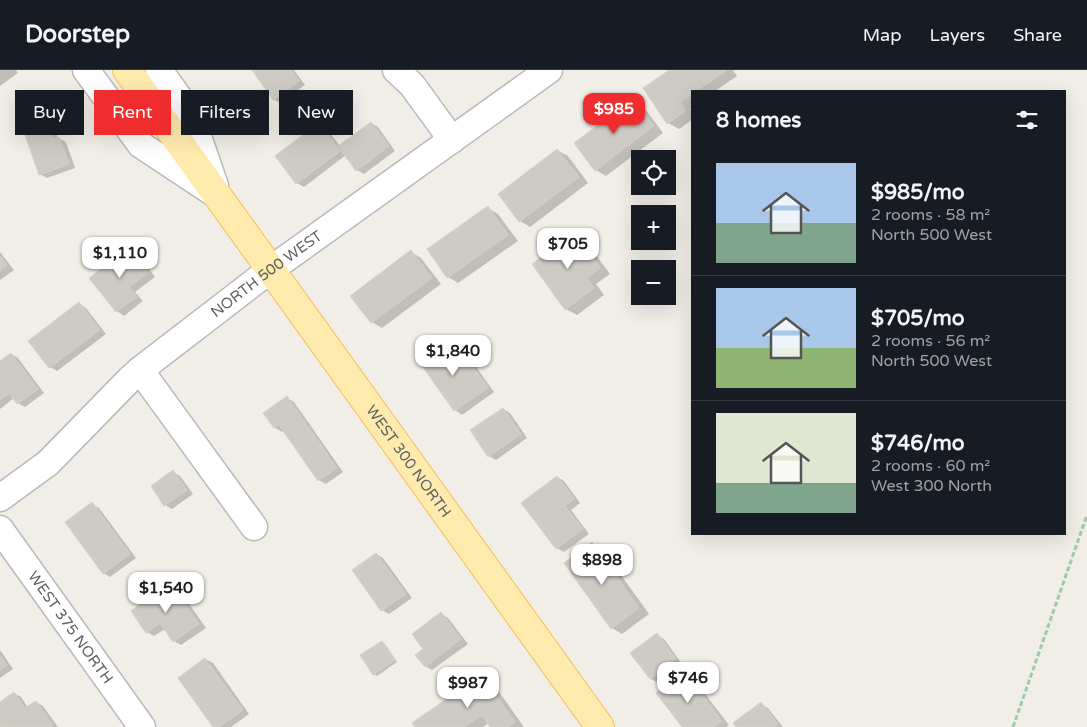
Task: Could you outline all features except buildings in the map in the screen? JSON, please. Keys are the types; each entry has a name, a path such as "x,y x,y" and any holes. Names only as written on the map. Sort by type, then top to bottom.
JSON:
{"main road":[{"name":"WEST 300 NORTH","path":"127,70 600,727"}],"street":[{"name":"WEST 300 NORTH","path":"86,70 141,145 219,196"},
{"name":"WEST 300 NORTH","path":"159,70 190,112 219,196"},
{"path":"396,70 412,85 452,140"},
{"name":"NORTH 500 WEST","path":"0,498 48,464 130,378 140,370 270,270 549,70"},
{"path":"140,370 254,527"},
{"name":"WEST 375 NORTH","path":"0,529 142,727"}],"path":[{"path":"1013,727 1087,515"}]}
